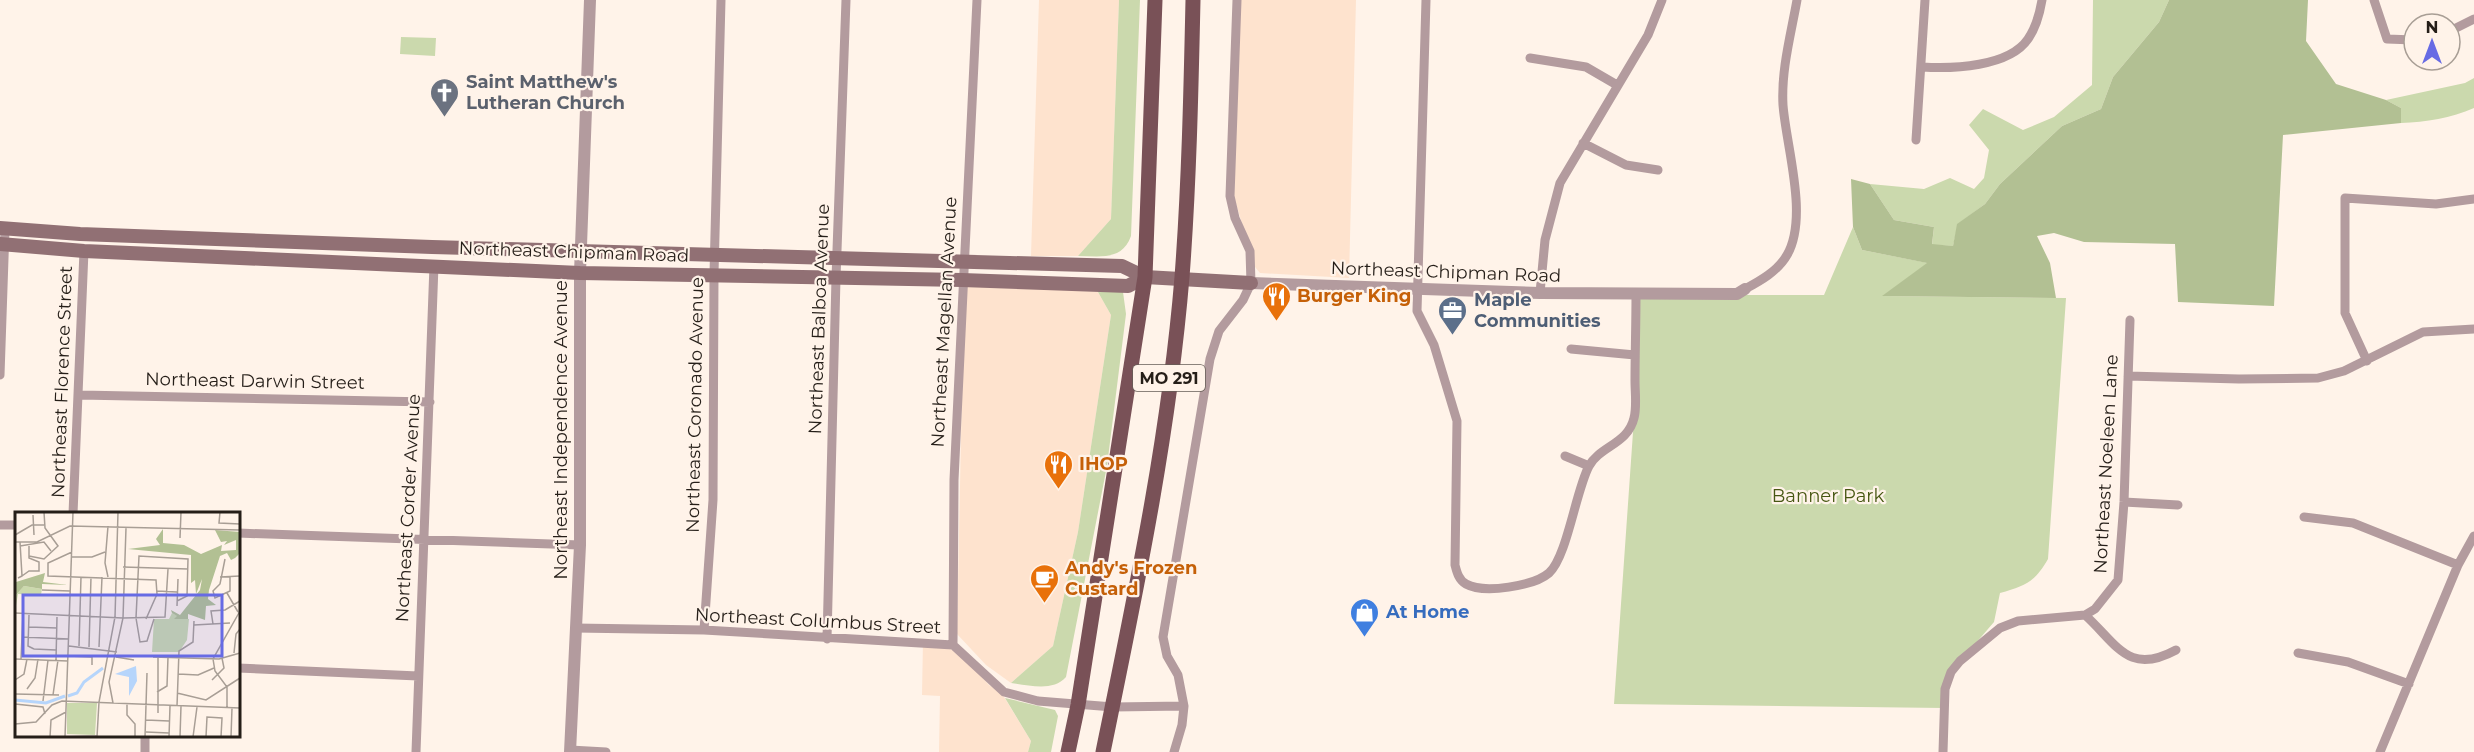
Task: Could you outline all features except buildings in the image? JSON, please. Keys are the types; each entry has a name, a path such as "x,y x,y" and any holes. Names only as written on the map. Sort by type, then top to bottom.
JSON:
{"main road":[{"name":"MO 291","path":"1068,752 1078,705 1145,277 1155,0"},
{"name":"MO 291","path":"1103,752 1161,449 1182,279 1189,166 1193,0"},
{"name":"Northeast Chipman Road","path":"2,228 80,234 714,257 1122,266 1145,277 1251,283"},
{"name":"Northeast Chipman Road","path":"2,244 84,251 580,273 714,274 1128,286 1145,277"},
{"path":"308,261 333,256 421,257 431,255 434,247"},
{"path":"1041,264 1042,283"}],"street":[{"name":"Northeast Independence Avenue","path":"570,751 580,545 580,273 590,0"},
{"name":"Northeast Coronado Avenue","path":"704,630 713,500 714,257 721,0"},
{"name":"Northeast Balboa Avenue","path":"827,639 836,260 846,0"},
{"name":"Northeast Magellan Avenue","path":"952,645 954,480 962,263 977,0"},
{"path":"1174,752 1182,725 1184,706 1178,675 1167,656 1163,637 1210,359 1219,331 1243,300 1251,283 1250,251 1235,219 1230,196 1237,0"},
{"path":"1426,0 1417,312 1434,345 1457,421 1455,565 1458,576 1465,584 1475,587 1510,587 1525,585 1550,573 1561,550 1589,466 1600,454 1625,437 1634,418 1636,295"},
{"path":"1540,293 1545,240 1560,183 1648,35 1662,0"},
{"path":"1745,289 1768,276 1788,255 1795,228 1796,199 1783,103 1786,61 1797,0"},
{"path":"1917,140 1924,0"},
{"path":"1922,67 1966,68 2015,51 2028,39 2042,0"},
{"path":"2374,0 2387,39 2402,40"},
{"path":"1530,58 1586,68 1617,84"},
{"path":"1583,143 1626,165 1658,170"},
{"path":"2367,361 2345,313 2345,198 2436,204 2474,199"},
{"path":"0,375 2,228"},
{"name":"Northeast Florence Street","path":"73,512 80,395 84,251"},
{"name":"Northeast Corder Avenue","path":"416,752 435,265"},
{"name":"Northeast Chipman Road","path":"1251,283 1636,295 1737,294 1745,289"},
{"name":"Northeast Noeleen Lane","path":"2085,615 2095,609 2118,580 2124,502 2130,320"},
{"path":"2128,376 2239,379 2318,378 2344,371 2367,361 2423,332 2474,329"},
{"path":"1571,349 1635,355"},
{"name":"Northeast Darwin Street","path":"80,395 430,402"},
{"path":"1565,456 1589,466"},
{"path":"2124,502 2178,505"},
{"path":"2304,517 2353,523 2458,565"},
{"path":"240,533 423,542 580,545"},
{"path":"2380,752 2458,565 2474,536"},
{"path":"1943,752 1946,689 1951,672 1960,661 2000,628 2018,621 2085,615 2114,647 2132,658 2152,660 2176,650"},
{"name":"Northeast Columbus Street","path":"575,628 704,630 952,645 1004,692 1038,701 1113,707 1184,706"},
{"path":"2298,653 2348,662 2409,684"},
{"path":"240,668 418,676"},
{"path":"570,751 606,752"}],"shaded area":[{"path":"1039,0 1119,0 1111,219 1078,256 1031,256"},
{"path":"1240,0 1356,0 1349,278 1260,273 1255,267 1234,197"},
{"path":"968,284 1094,285 1111,315 1078,532 1053,646 1011,683 986,665 957,634 964,289"},
{"path":"923,640 953,650 966,659 989,685 1001,692 1031,741 1028,752 939,752 940,696 922,695"}],"green space":[{"path":"1119,0 1140,0 1131,236 1122,250 1116,253 1102,256 1078,256 1111,219"},
{"path":"2093,0 2169,0 2159,22 2113,77 2101,109 2062,126 2000,184 1985,204 1958,224 1953,246 1932,245 1934,227 1894,220 1870,184 1924,189 1950,178 1974,189 1984,178 1989,150 1969,125 1983,109 2023,130 2054,117 2092,85"},
{"path":"2169,0 2308,0 2306,41 2336,84 2386,100 2401,108 2401,123 2283,135 2274,306 2178,302 2175,244 2084,242 2054,233 2037,236 2050,263 2056,298 1882,296 1927,263 1862,250 1853,227 1851,179 1870,184 1894,220 1934,227 1932,244 1953,246 1957,224 1985,204 2000,184 2062,126 2101,109 2113,77 2159,22"},
{"path":"401,37 436,38 435,56 400,54"},
{"path":"2474,78 2474,108 2447,117 2401,123 2401,108 2386,100 2465,83"},
{"name":"Banner Park","path":"1853,227 1862,250 1928,263 1883,296 2066,298 2048,559 2034,578 2016,588 2000,593 1994,622 1951,672 1944,708 1614,704 1634,418 1636,295 1824,295"},
{"path":"1094,285 1123,292 1126,314 1107,466 1066,677 1061,682 1048,686 1011,683 1053,646 1078,532 1111,315"},
{"path":"1005,698 1055,710 1058,716 1051,752 1028,752 1031,741"}],"place":[{"name":"Saint Matthew's Lutheran Church","path":"445,118"},
{"name":"Burger King","path":"1276,322"},
{"name":"Maple Communities","path":"1453,336"},
{"name":"IHOP","path":"1058,490"},
{"name":"Andy's Frozen Custard","path":"1044,604"},
{"name":"At Home","path":"1365,638"}]}
